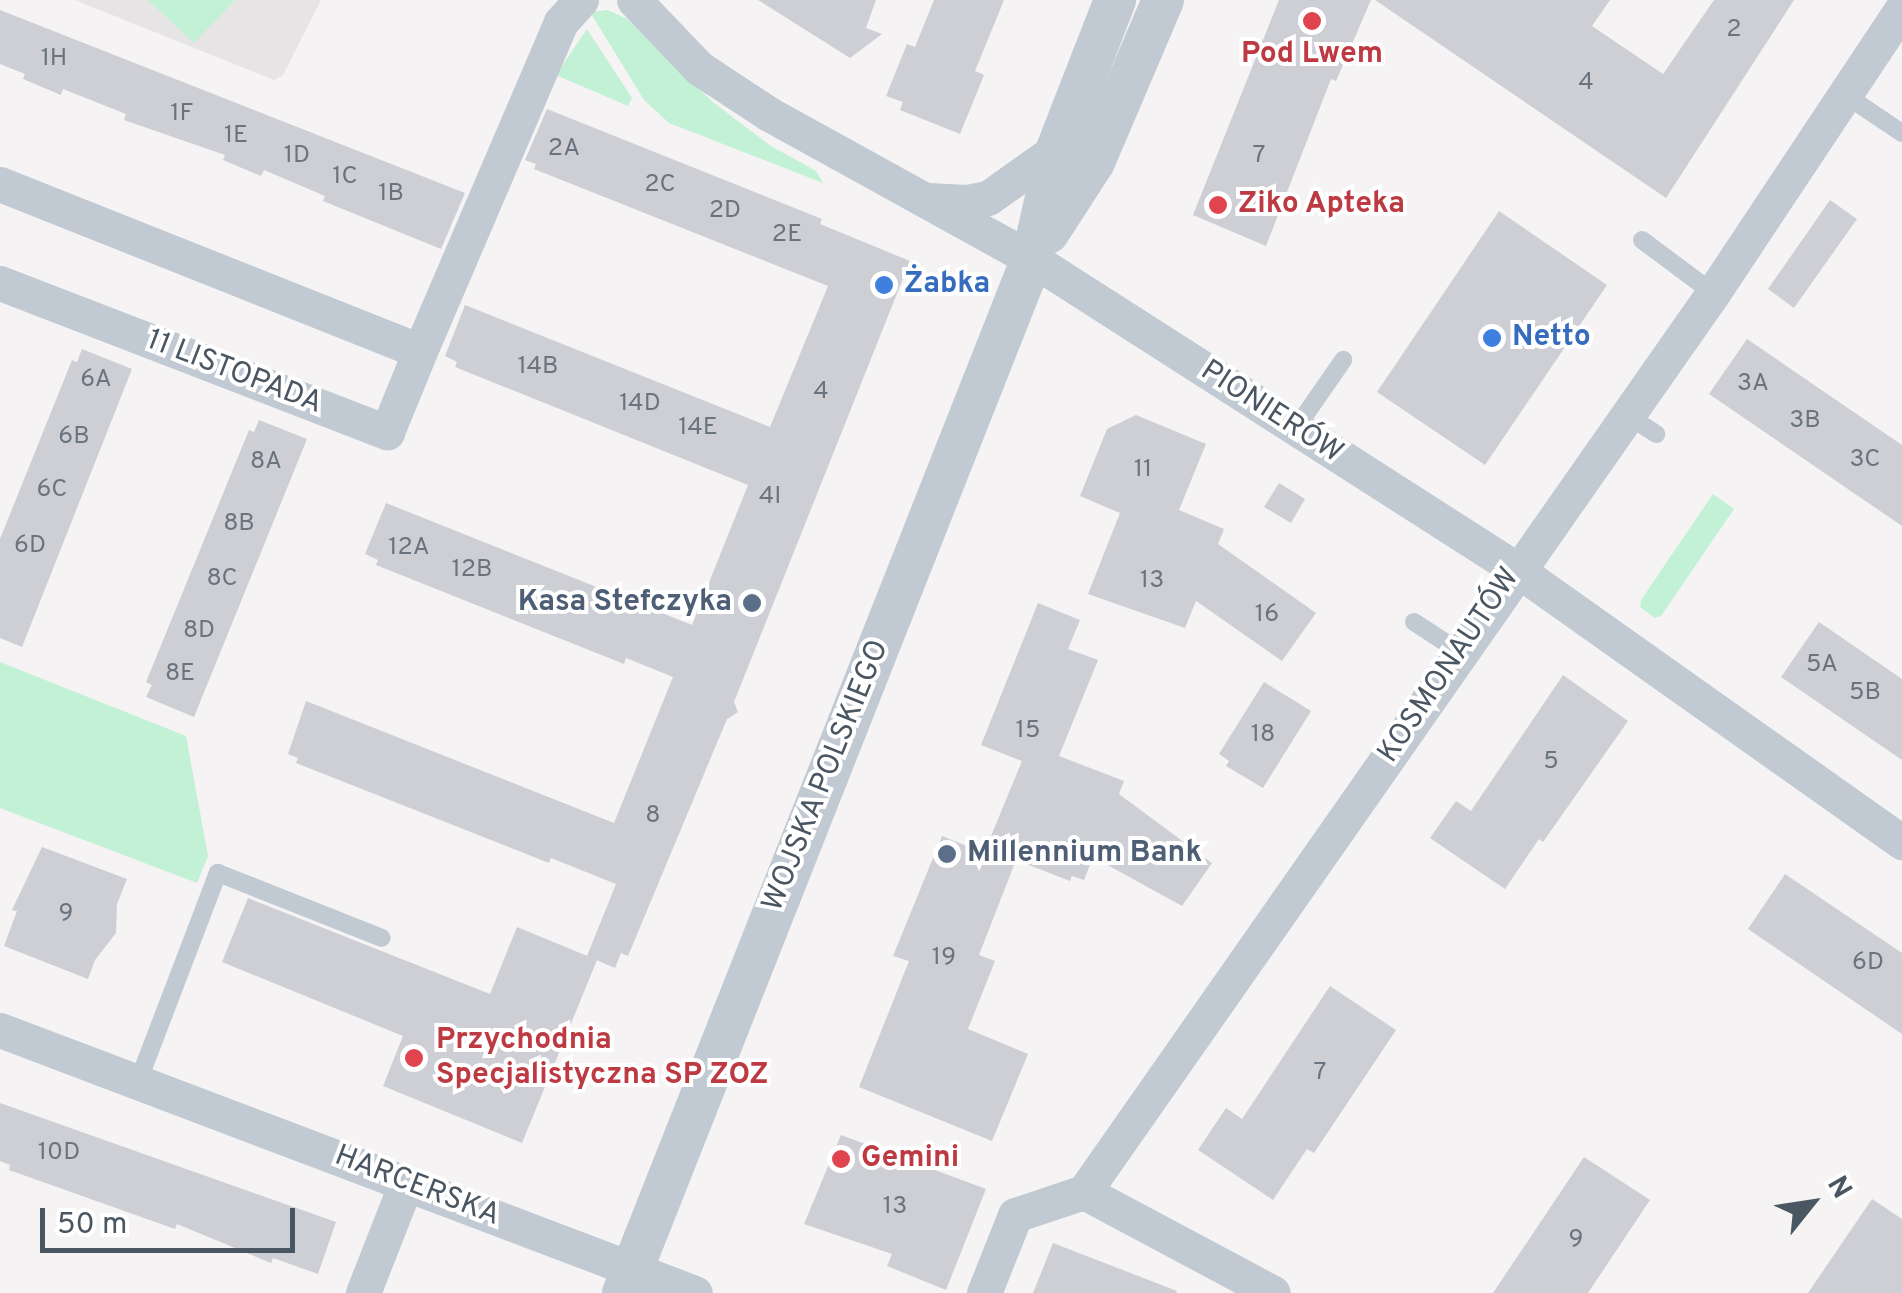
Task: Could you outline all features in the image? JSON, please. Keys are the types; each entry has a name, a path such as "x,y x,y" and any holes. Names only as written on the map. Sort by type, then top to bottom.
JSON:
{"street":[{"name":"11 LISTOPADA","path":"0,283 386,432 494,187 561,22 581,0"},
{"name":"PIONIERÓW","path":"634,0 699,68 768,114 916,199 1032,259 1516,569 1902,842"},
{"name":"WOJSKA POLSKIEGO","path":"628,1281 1032,259 1056,149 1115,0"},
{"name":"WOJSKA POLSKIEGO","path":"1032,259 1094,162 1163,0"},
{"name":"KOSMONAUTÓW","path":"1084,1192 1713,292 1902,8"},
{"path":"916,199 967,202 988,198 1056,149"},
{"path":"0,184 420,351"},
{"name":"HARCERSKA","path":"0,1030 406,1183 628,1281 695,1293"},
{"path":"362,1293 406,1183"},
{"path":"984,1293 1015,1215 1084,1192 1273,1293"}],"lane":[{"path":"1844,94 1902,134"},
{"path":"1642,240 1713,292"},
{"path":"1296,428 1343,360"},
{"path":"1626,414 1656,434"},
{"path":"1414,622 1460,652"},
{"path":"138,1082 218,874 382,938"}],"shaded area":[{"path":"75,0 321,0 283,75 274,80"}],"green space":[{"path":"148,0 235,0 194,43"},
{"path":"608,10 627,19 714,103 771,146 816,171 823,183 669,123 644,100 590,12"},
{"path":"587,29 632,98 628,106 556,75"},
{"path":"1713,494 1734,509 1661,616 1655,618 1640,607 1641,600"},
{"path":"0,662 186,736 208,856 197,883 0,808"}],"building":[{"path":"758,0 876,0 866,28 882,34 850,58"},
{"path":"934,0 1004,0 975,71 984,75 960,134 900,110 903,102 886,96 907,44 915,47"},
{"path":"1279,0 1371,0 1336,81 1331,79 1266,246 1193,215"},
{"path":"1375,0 1610,0 1592,26 1663,74 1714,0 1794,0 1666,198"},
{"path":"0,10 465,193 441,249 323,201 325,196 264,170 261,176 223,160 225,155 124,120 126,114 63,89 61,95 23,79 25,74 0,64"},
{"path":"547,109 822,219 820,224 910,261 734,702 738,712 727,719 628,956 621,953 615,968 587,956 616,884 551,858 549,863 296,763 298,758 288,754 306,701 614,823 673,677 626,658 624,664 376,565 378,560 365,554 386,503 692,625 748,485 455,367 457,362 445,356 465,305 770,427 828,286 534,169 536,164 525,160"},
{"path":"1830,200 1857,219 1794,308 1768,289"},
{"name":"Netto","path":"1499,211 1607,285 1485,465 1377,392"},
{"path":"1747,339 1902,445 1902,526 1709,394"},
{"path":"82,349 132,369 22,647 0,638 0,539 72,360 77,362"},
{"path":"1136,415 1206,444 1179,510 1224,529 1218,544 1316,613 1282,661 1196,601 1185,628 1088,594 1120,513 1080,496 1107,429"},
{"path":"259,420 307,439 194,717 146,697 152,685 146,682 249,430 254,432"},
{"path":"1279,483 1305,499 1291,523 1264,507"},
{"path":"1038,603 1080,620 1068,649 1098,660 1059,756 1124,781 1119,794 1212,863 1182,906 1093,857 1084,880 1072,876 1070,881 1016,860 979,955 995,961 968,1029 1028,1054 992,1141 859,1087 909,961 893,956 942,836 984,853 1022,761 981,745"},
{"path":"1819,622 1902,679 1902,760 1781,677"},
{"path":"1563,675 1628,721 1505,889 1430,838 1456,801 1471,811"},
{"path":"1264,682 1311,711 1263,788 1226,766 1229,761 1219,754"},
{"path":"42,847 127,879 117,904 116,933 95,960 88,979 4,946 17,911 12,910"},
{"path":"1785,874 1902,953 1902,1034 1748,929"},
{"path":"248,898 490,994 517,927 597,960 522,1143 383,1086 403,1036 222,962"},
{"path":"1330,986 1396,1030 1314,1153 1307,1149 1273,1200 1198,1150 1226,1108 1242,1119"},
{"path":"0,1103 336,1222 318,1274 273,1258 271,1263 177,1224 175,1229 9,1170 10,1165 0,1161"},
{"path":"841,1135 986,1189 946,1290 887,1266 892,1254 804,1224"},
{"path":"1584,1157 1650,1200 1588,1293 1493,1293"},
{"path":"1872,1199 1902,1219 1902,1293 1808,1293"},
{"path":"1053,1243 1177,1291 1033,1293"}],"place":[{"name":"Pod Lwem","path":"1312,21"},
{"name":"Ziko Apteka","path":"1218,205"},
{"name":"Żabka","path":"884,285"},
{"name":"Netto","path":"1492,338"},
{"name":"Kasa Stefczyka","path":"752,603"},
{"name":"Millennium Bank","path":"947,854"},
{"name":"Przychodnia Specjalistyczna SP ZOZ","path":"414,1058"},
{"name":"Gemini","path":"841,1159"}]}
